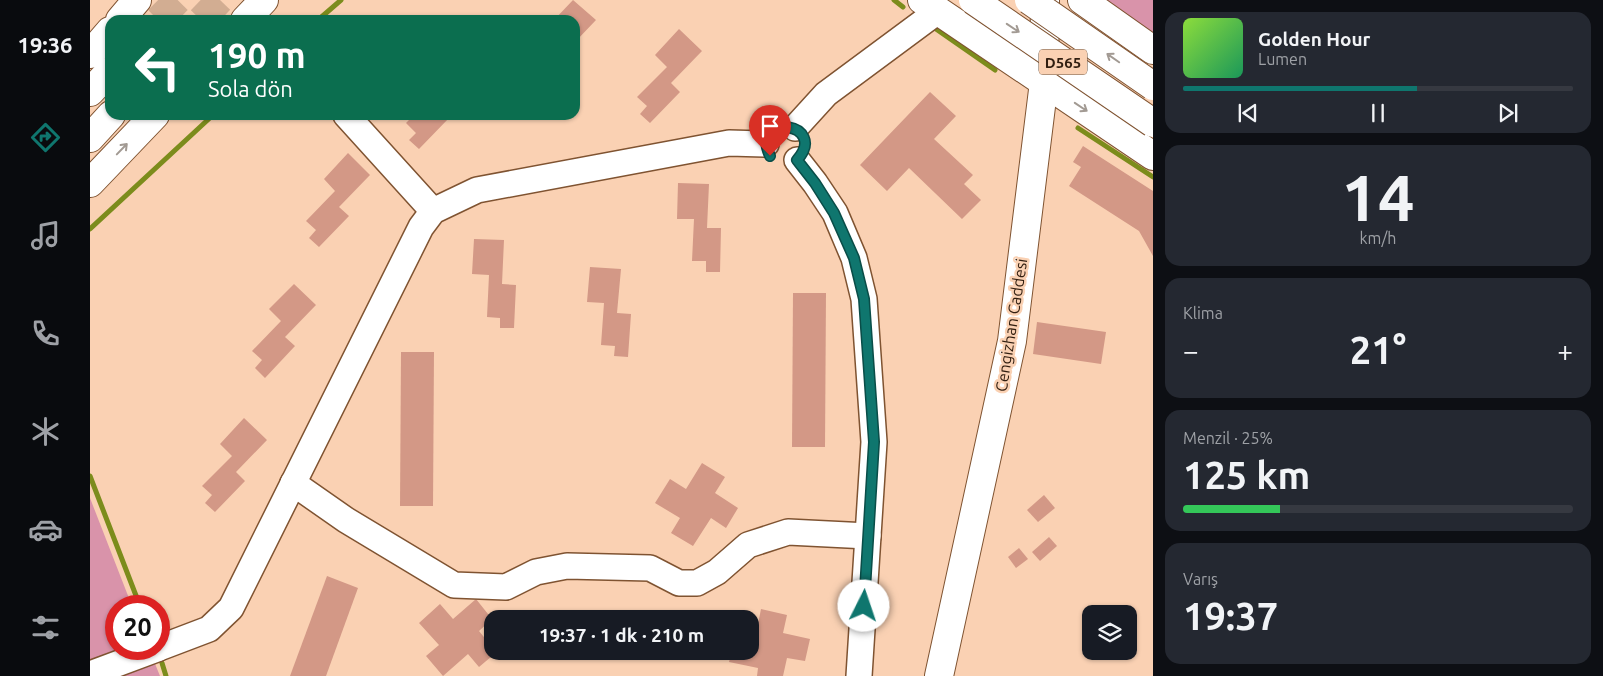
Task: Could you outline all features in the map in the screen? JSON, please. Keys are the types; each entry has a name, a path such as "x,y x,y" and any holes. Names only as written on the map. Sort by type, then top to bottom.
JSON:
{"main road":[{"path":"124,15 137,0"},
{"name":"D565","path":"973,0 1153,123"},
{"name":"D565","path":"1029,0 1153,86"},
{"name":"Cengizhan Caddesi","path":"927,676 996,348 1045,0"},
{"path":"1082,0 1153,50"},
{"path":"930,5 1153,156"},
{"path":"90,54 105,37"},
{"path":"90,92 105,76"},
{"name":"Cengizhan Caddesi","path":"939,676 1012,341 1035,76"},
{"path":"90,138 106,120"},
{"path":"90,183 150,120"}],"lane":[{"path":"794,128 826,94 930,5"},
{"path":"351,120 433,211"},
{"path":"782,126 794,128 799,132 804,143 804,150 797,160 792,163 779,163 770,156 766,144 771,132 782,126"},
{"path":"170,644 209,629 231,608 421,228 433,211 477,190 729,143 766,144"},
{"path":"797,160 815,183 834,213 854,258 864,299 874,442 859,676"},
{"path":"294,483 346,520 454,585 506,587 536,572 567,566 650,568 679,583 697,582 717,572 748,545 788,532 868,536"},
{"path":"90,674 127,660"}],"shaded area":[{"path":"1094,0 1153,0 1153,43"},
{"path":"90,498 128,595 105,595 105,660 153,660 160,676 90,676"}],"building":[{"path":"573,0 596,20 580,37 580,15 559,15"},
{"path":"679,29 702,51 671,83 680,92 650,123 640,114 647,106 637,97 667,67 655,55"},
{"path":"930,92 956,116 934,139 973,175 964,184 981,200 962,219 909,168 887,191 860,165"},
{"path":"409,120 447,120 419,149 409,140 416,133 406,123"},
{"path":"1083,146 1153,191 1153,256 1139,231 1069,186 1081,167 1073,162"},
{"path":"348,153 370,175 339,207 349,216 319,247 309,238 316,230 306,221 335,191 324,179"},
{"path":"678,183 709,184 707,228 721,228 720,272 706,272 706,261 692,261 694,219 677,219"},
{"path":"474,239 504,240 502,284 516,285 514,328 500,328 500,318 487,317 489,275 472,274"},
{"path":"590,267 621,269 617,313 631,314 628,357 614,356 615,346 601,345 604,303 587,302"},
{"path":"294,284 316,305 285,337 295,346 265,378 255,368 262,360 252,351 281,321 269,309"},
{"path":"793,293 826,293 825,447 792,447"},
{"path":"1037,322 1106,332 1101,364 1033,354"},
{"path":"401,352 434,352 433,506 400,506"},
{"path":"244,418 267,440 236,472 245,481 215,512 205,503 212,495 202,486 232,456 220,444"},
{"path":"702,463 725,477 715,493 738,508 726,528 711,518 693,546 671,533 680,518 655,503 670,479 686,489"},
{"path":"1044,495 1055,508 1038,522 1027,510"},
{"path":"1049,537 1057,546 1040,561 1032,552"},
{"path":"1019,548 1028,559 1016,568 1008,557"},
{"path":"327,576 358,588 326,676 290,676"},
{"path":"476,599 485,610 484,626 479,631 484,637 484,660 487,660 479,667 468,654 443,676 426,656 439,645 419,623 440,604 453,619"},
{"path":"761,609 787,615 783,633 810,639 805,661 787,658 783,676 757,676 758,668 729,662 730,660 759,660 759,619"}],"waterway":[{"path":"324,15 341,0"},
{"path":"894,0 903,7"},
{"path":"936,29 995,70"},
{"path":"90,229 208,120"},
{"path":"1078,128 1153,177"},
{"path":"90,476 136,595"},
{"path":"162,663 166,676"}],"tunnel":[{"path":"163,15 178,0"},
{"path":"206,15 220,0"}],"route":[{"path":"770,156 766,144 771,132 776,128 788,126 794,128 803,137 804,150 797,160 815,183 834,213 854,258 864,299 874,442 864,606"}]}
